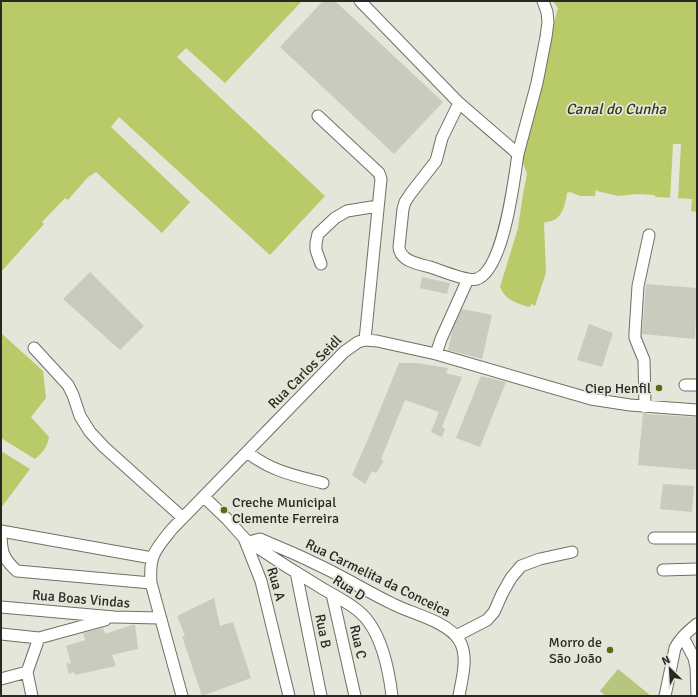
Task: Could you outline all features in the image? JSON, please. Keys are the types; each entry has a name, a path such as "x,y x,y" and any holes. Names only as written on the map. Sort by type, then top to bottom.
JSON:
{"street":[{"path":"360,1 459,103 518,154"},
{"path":"459,103 442,138 436,161 405,202 399,249 403,256 416,263 468,279 478,279 484,275 493,262 500,246 506,224 518,154 537,83 546,37 548,22 547,12 543,1"},
{"path":"318,116 379,172 381,179 365,340"},
{"path":"321,264 316,250 318,234 335,218 347,211 378,206"},
{"path":"645,407 644,360 635,338 635,333 638,286 649,235"},
{"path":"436,354 441,339 468,279"},
{"name":"Rua Carlos Seidl","path":"182,696 151,583 150,571 152,558 158,545 344,352 358,342 365,340 377,341 436,354 591,399 645,407 697,410"},
{"path":"34,348 68,385 80,416 90,432 104,447 183,518"},
{"path":"685,385 697,385"},
{"path":"247,452 260,462 282,472 323,483"},
{"name":"Rua A","path":"204,496 247,540 261,581 289,696"},
{"path":"151,583 17,571 9,564 4,556 1,544 1,531 152,558"},
{"path":"654,538 697,538"},
{"name":"Rua D","path":"247,540 360,612 368,621 380,643 387,668 392,696"},
{"name":"Rua Carmelita da Conceica","path":"247,540 260,540 267,542 315,563 393,604 446,628 456,636 460,642 464,654 464,666 459,696"},
{"path":"456,636 487,620 494,612 511,578 521,566 540,559 572,552"},
{"path":"662,570 697,569"},
{"name":"Rua B","path":"296,572 321,696"},
{"name":"Rua C","path":"332,594 355,696"},
{"name":"Rua Boas Vindas","path":"1,607 114,618 160,618"},
{"path":"1,634 39,638 114,618"},
{"path":"665,696 675,648 683,637 697,624"},
{"path":"683,637 694,658 696,667 696,696"},
{"path":"32,696 27,672 39,638"},
{"path":"1,679 27,672"}],"shaded area":[{"path":"618,669 651,696 606,696 600,691"}],"water":[{"path":"1,1 302,1 225,83 186,48 177,57 325,196 270,255 119,117 111,127 190,202 162,233 96,172 88,177 68,200 65,198 42,222 44,224 1,272"},
{"name":"Canal do Cunha","path":"553,1 697,1 697,212 691,211 692,199 656,197 654,195 637,194 618,196 597,191 596,189 595,196 580,196 570,192 567,193 565,204 560,215 553,221 544,223 546,273 535,306 532,304 529,307 516,303 502,292 500,287 518,228 527,174 520,154 558,8"},
{"path":"1,333 43,371 46,398 31,417 49,437 44,450 35,459 1,438"},
{"path":"1,451 30,469 1,508"}],"pier":[{"path":"673,144 681,144 678,200 670,200"}],"building":[{"path":"323,1 335,1 443,102 394,154 280,47"},
{"path":"90,272 144,326 120,350 63,299"},
{"path":"422,277 450,283 447,294 420,288"},
{"path":"646,284 697,288 695,339 642,334"},
{"path":"462,309 492,315 482,359 448,350 453,328"},
{"path":"589,324 613,333 602,367 577,360"},
{"path":"399,363 417,363 448,368 446,373 462,377 442,427 445,429 442,437 431,432 439,412 405,400 381,459 384,461 376,473 372,471 365,484 352,475"},
{"path":"481,376 506,382 480,447 456,438"},
{"path":"643,414 697,417 697,470 638,465"},
{"path":"663,484 694,486 692,512 660,509"},
{"path":"214,598 220,626 233,622 251,678 202,696 182,636 185,636 177,616"},
{"path":"135,624 138,649 112,655 116,666 75,675 74,672 69,674 66,663 71,664 66,646 85,640 83,633 103,628 105,634"}],"place":[{"name":"Ciep Henfil","path":"659,388"},
{"name":"Creche Municipal Clemente Ferreira","path":"224,510"},
{"name":"Morro de São João","path":"610,650"}]}
